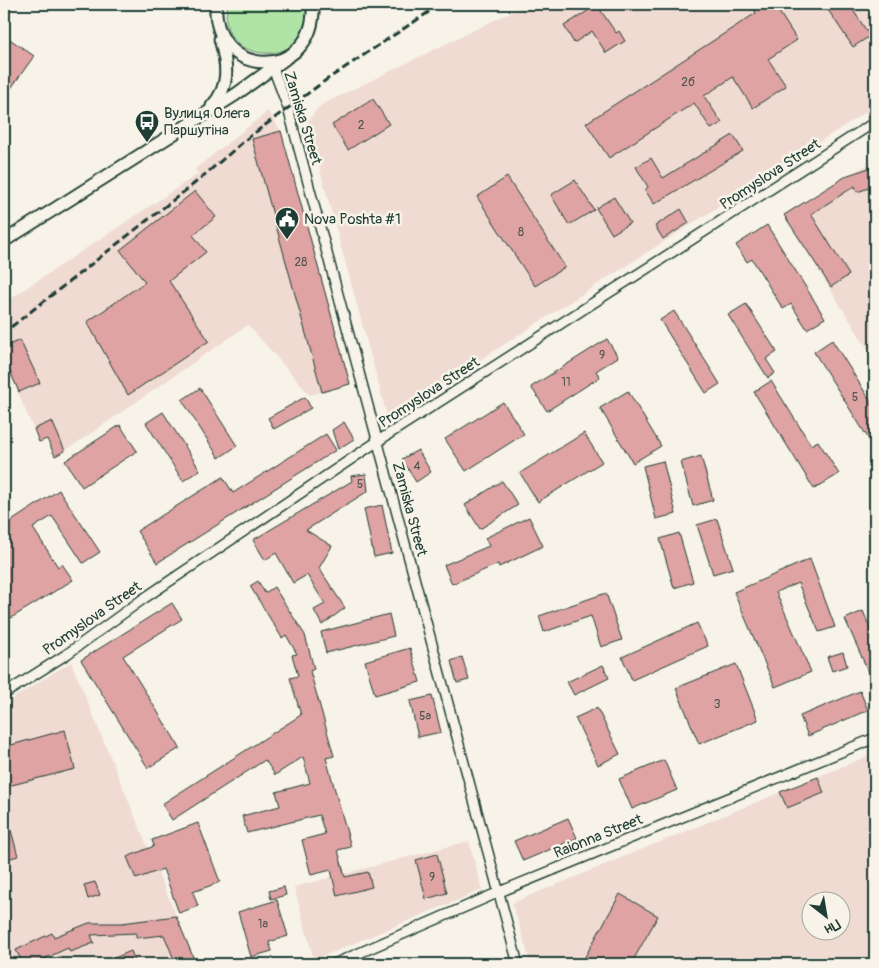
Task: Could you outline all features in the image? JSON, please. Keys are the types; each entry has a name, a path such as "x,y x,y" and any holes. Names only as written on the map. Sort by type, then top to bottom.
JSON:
{"street":[{"path":"202,116 215,103 226,81 227,66 215,20 216,4"},
{"path":"4,242 202,116 270,66 285,59 297,50 308,36 313,19 312,4"},
{"path":"218,31 226,45 238,55 270,66"},
{"name":"Zamiska Street","path":"270,66 288,108 497,893 518,964"},
{"name":"Promyslova Street","path":"4,694 66,654 143,598 378,441 875,122"},
{"name":"Raionna Street","path":"334,964 497,893 875,738"}],"shaded area":[{"path":"527,4 875,4 875,106 388,419 307,122 321,105"},
{"path":"268,111 281,131 350,384 310,395 248,325 55,456 47,439 39,442 4,360 4,303 198,174 195,169"},
{"path":"875,160 875,361 784,215"},
{"path":"71,662 196,964 5,964 4,704"},
{"path":"875,753 875,964 531,964 512,903"},
{"path":"469,841 482,890 314,960 294,887"}],"green space":[{"path":"228,4 306,4 307,26 298,41 284,50 267,53 249,50 235,41 227,25"}],"building":[{"path":"763,4 774,4 797,40 768,59 786,86 753,108 733,77 704,96 722,123 711,129 694,103 609,158 586,123 756,13 754,9"},
{"path":"824,4 849,4 870,36 853,47"},
{"path":"597,5 616,33 619,31 625,41 606,53 592,31 574,43 564,26"},
{"path":"4,35 34,56 4,98"},
{"path":"373,99 389,124 348,150 332,125"},
{"path":"281,131 350,384 322,392 252,139"},
{"path":"733,135 743,151 654,204 645,190 648,187 636,167 651,158 663,178"},
{"path":"875,166 875,186 857,192 855,186 811,214 849,275 831,287 784,215 848,175"},
{"path":"507,177 565,267 535,286 477,197"},
{"path":"575,180 594,210 569,225 551,195"},
{"path":"195,191 216,217 193,235 206,252 169,281 209,341 128,395 87,322 145,282 120,250"},
{"path":"614,197 630,223 612,234 596,208"},
{"path":"681,209 689,223 663,239 655,226"},
{"path":"767,225 825,318 807,329 791,304 783,309 752,259 747,262 736,245"},
{"path":"746,304 777,352 766,359 775,373 768,378 728,315"},
{"path":"674,311 720,384 706,393 660,320"},
{"path":"607,339 618,357 596,371 600,377 547,411 531,387"},
{"path":"20,340 40,383 19,392 4,357 4,347"},
{"path":"832,340 875,408 875,449 814,352"},
{"path":"771,381 811,445 818,441 839,474 814,489 754,392"},
{"path":"200,388 237,446 219,458 182,400"},
{"path":"628,391 661,446 633,463 600,408"},
{"path":"305,397 311,408 274,429 268,418"},
{"path":"503,402 524,434 466,471 445,439"},
{"path":"163,412 200,470 183,481 146,423"},
{"path":"52,421 65,451 55,456 47,439 39,442 34,429"},
{"path":"344,422 354,439 338,449 332,430"},
{"path":"120,425 137,451 82,487 65,461"},
{"path":"584,433 602,462 538,502 520,473"},
{"path":"326,434 336,450 157,563 137,531 223,477 233,493"},
{"path":"418,450 431,472 416,482 402,459"},
{"path":"701,456 713,500 693,506 681,462"},
{"path":"663,461 676,514 656,519 643,466"},
{"path":"366,474 368,491 306,530 332,546 319,568 345,608 322,625 314,610 325,604 307,575 293,583 276,553 265,560 253,540 352,481 351,476"},
{"path":"502,481 518,505 480,529 465,505"},
{"path":"59,490 100,552 83,563 52,516 33,528 58,567 62,564 73,580 11,618 4,607 4,526"},
{"path":"382,505 392,553 374,557 364,509"},
{"path":"529,517 543,546 499,567 498,564 452,584 444,565 489,546 485,538"},
{"path":"717,519 733,568 713,574 697,525"},
{"path":"679,533 693,582 674,588 660,539"},
{"path":"810,559 835,627 819,632 798,583 776,592 811,672 775,687 734,592"},
{"path":"258,581 265,593 274,587 305,635 314,669 310,671 334,756 326,758 351,847 338,850 345,877 368,872 372,887 337,896 331,870 311,875 302,840 325,834 319,815 247,833 242,816 280,806 276,792 310,783 303,757 275,775 265,760 172,820 162,804 301,715 290,678 298,676 292,655 297,654 286,635 282,638 250,586"},
{"path":"606,593 622,640 601,647 591,616 544,632 539,616"},
{"path":"172,603 182,619 123,656 180,748 148,768 81,660"},
{"path":"863,611 875,640 875,687 845,619"},
{"path":"389,614 394,636 326,653 321,632"},
{"path":"697,623 708,646 632,680 622,657"},
{"path":"410,648 420,682 375,695 365,661"},
{"path":"843,652 847,666 832,671 827,657"},
{"path":"462,657 469,680 457,683 451,661"},
{"path":"736,664 758,720 699,744 676,688"},
{"path":"603,665 609,678 574,695 567,682"},
{"path":"860,691 868,710 808,736 800,716"},
{"path":"432,696 441,732 418,737 410,701"},
{"path":"597,708 620,754 598,765 575,718"},
{"path":"65,730 75,769 4,787 4,747"},
{"path":"664,760 677,790 632,809 619,779"},
{"path":"818,777 824,793 787,808 780,792"},
{"path":"6,812 18,856 4,860 4,813"},
{"path":"568,818 577,838 523,861 514,841"},
{"path":"198,823 220,882 193,892 198,906 179,913 163,869 136,879 127,857 154,846 152,840"},
{"path":"437,854 447,893 426,899 416,860"},
{"path":"95,882 100,895 88,899 84,885"},
{"path":"284,887 286,895 271,899 269,891"},
{"path":"620,894 658,916 631,964 581,964"},
{"path":"277,900 288,936 269,942 272,951 251,957 238,912"},
{"path":"176,916 196,964 176,964 164,935 136,938 136,933 91,935 94,943 70,952 68,948 33,964 23,964 16,950 52,933 54,937 89,923 122,923"},
{"path":"131,951 136,964 100,964"}],"railway":[{"path":"11,327 195,183 249,137 326,80 441,4"}],"place":[{"name":"Вулиця Олега Паршутіна","path":"147,143"},
{"name":"Nova Poshta #1","path":"287,240"}]}
